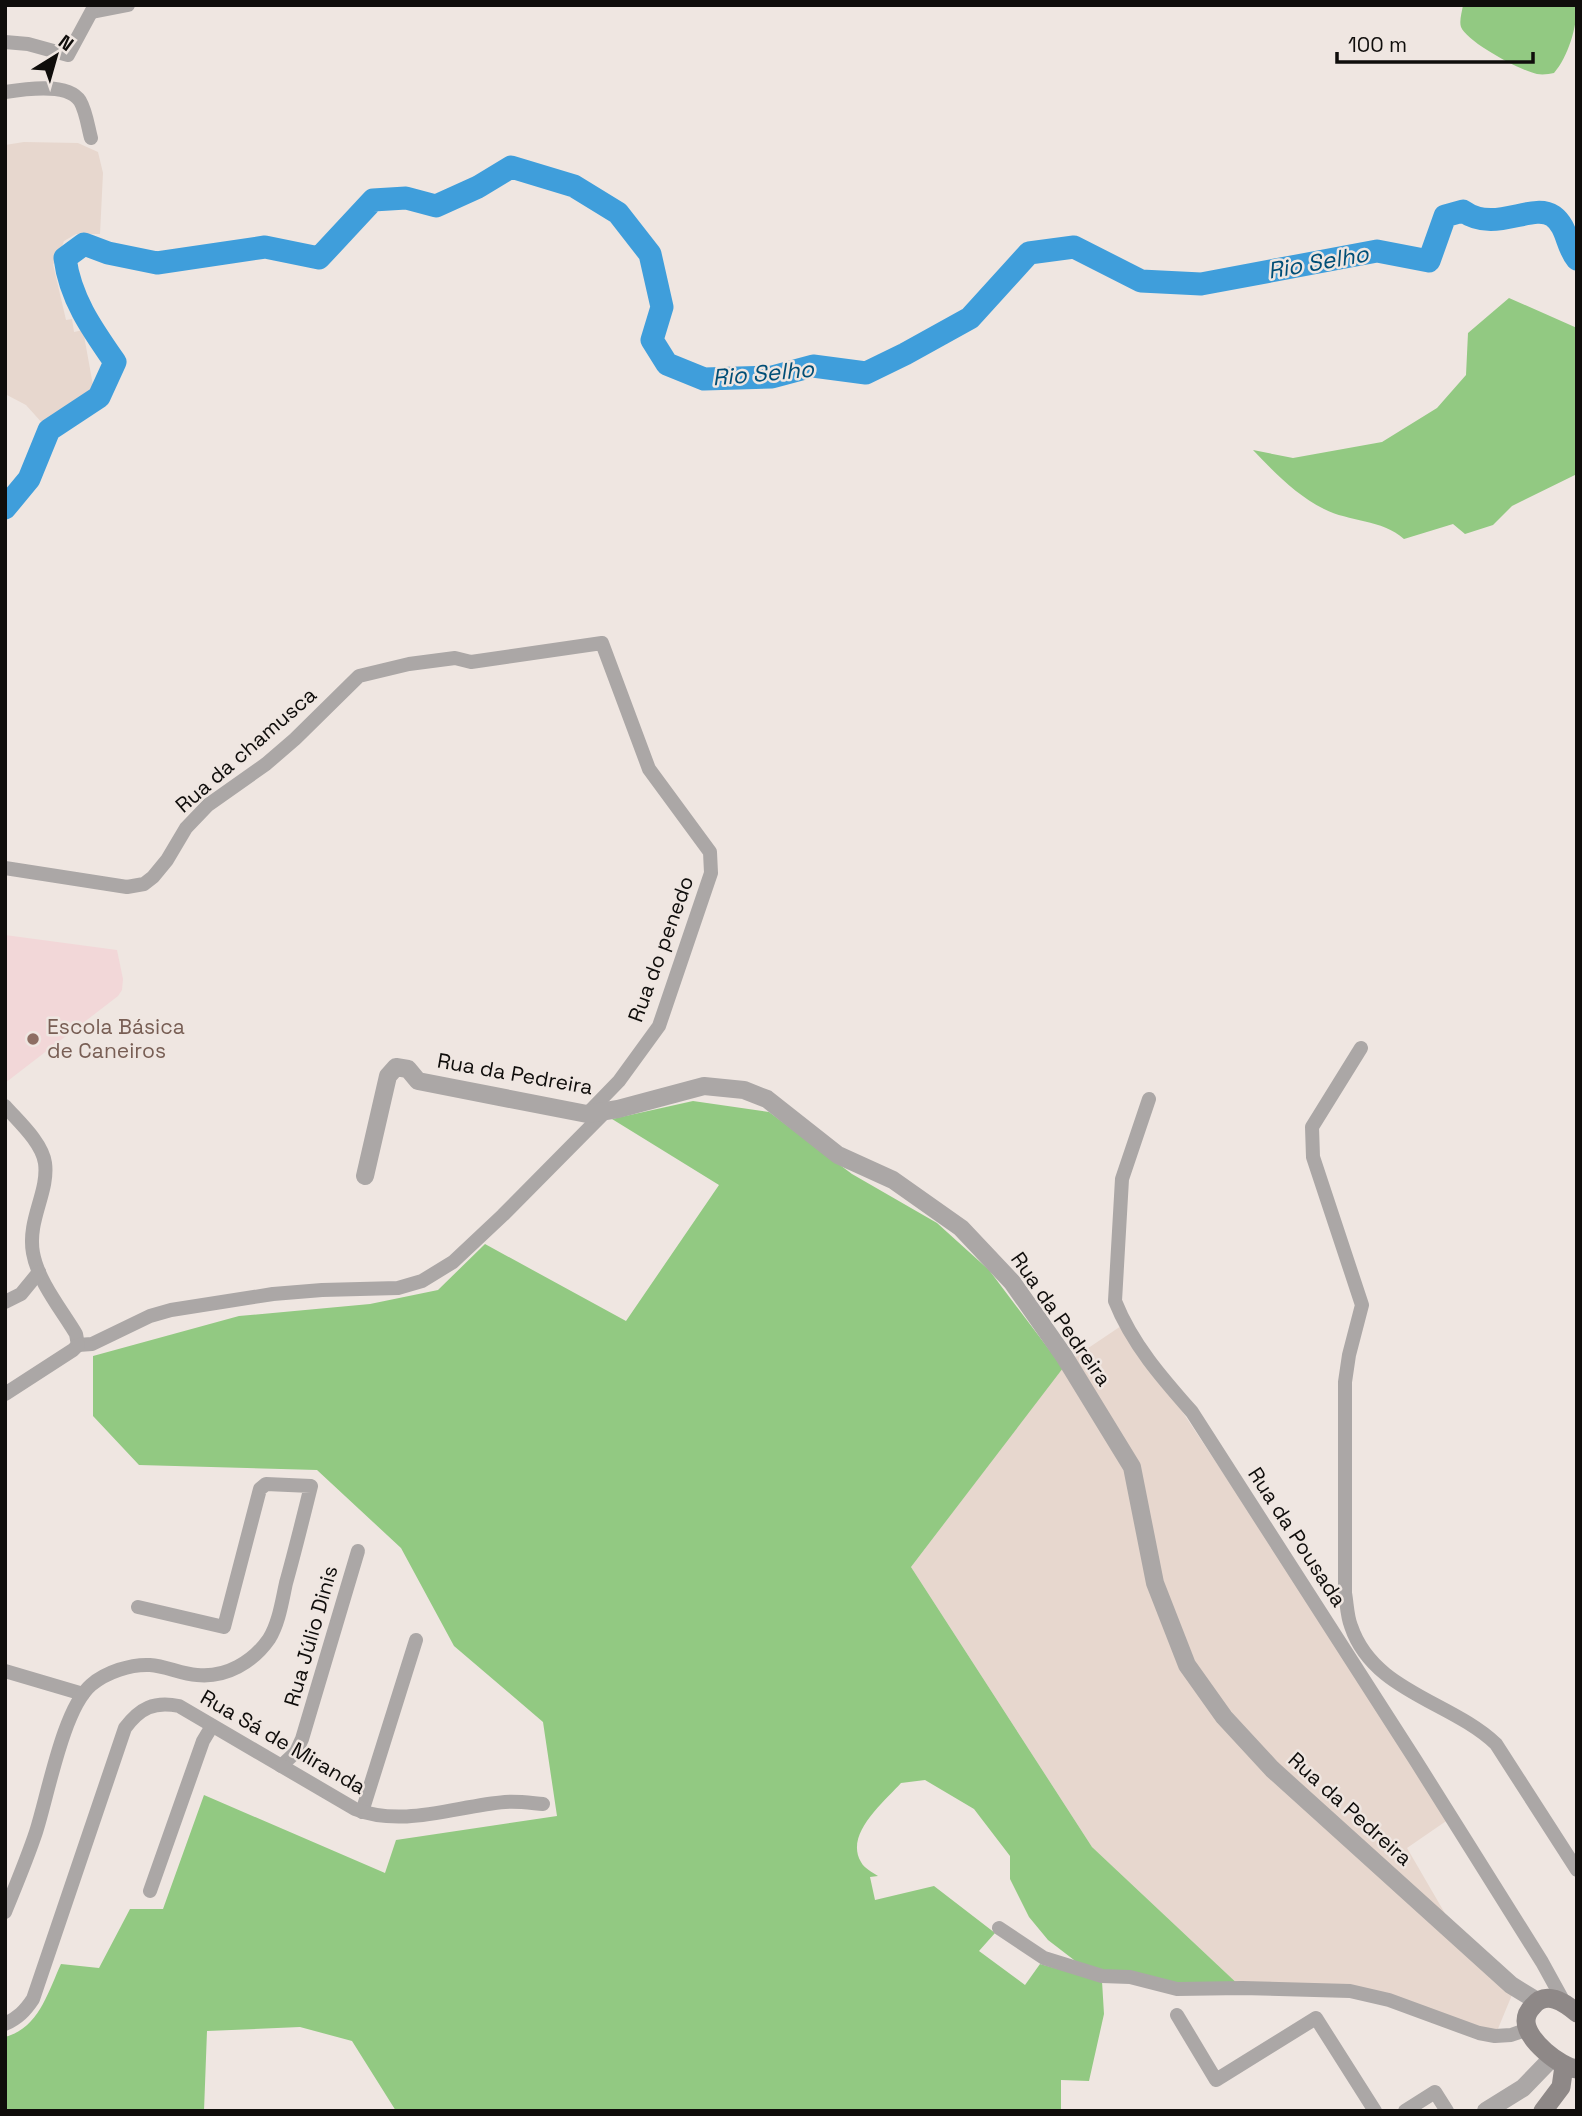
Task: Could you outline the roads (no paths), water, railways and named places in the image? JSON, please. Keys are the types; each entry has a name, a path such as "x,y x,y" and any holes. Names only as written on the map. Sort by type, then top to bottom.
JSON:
{"main road":[{"path":"1553,2111 1568,2067 1554,2010"},
{"path":"1543,2111 1561,2087 1568,2067"}],"street":[{"path":"5,41 68,55 93,9 128,5"},
{"path":"5,92 59,89 75,95 92,138"},
{"name":"Rua do penedo","path":"471,662 602,643 649,769 710,852 711,873 659,1026 619,1082 587,1114"},
{"name":"Rua da chamusca","path":"5,868 127,887 144,884 167,860 186,828 208,806 275,756 359,676 410,664 455,658 471,662"},
{"path":"1361,1048 1312,1127 1313,1157 1362,1305 1345,1382 1345,1593 1351,1626 1367,1654 1384,1674 1482,1731 1496,1744 1577,1870"},
{"name":"Rua da Pedreira","path":"365,1176 388,1076 396,1066 408,1069 418,1081 587,1114 704,1086 744,1090 767,1099 838,1155 893,1180 961,1228 1012,1282 1064,1356 1132,1467 1156,1583 1187,1665 1224,1717 1272,1769 1511,1985 1554,2010"},
{"name":"Rua da Pousada","path":"1149,1098 1122,1179 1115,1301 1121,1318 1152,1367 1192,1412 1416,1761 1550,1976 1554,2010"},
{"path":"5,1106 37,1145 45,1161 31,1235 33,1254 39,1272 76,1334 78,1345"},
{"path":"5,1394 78,1345 92,1344 150,1316 172,1310 273,1294 398,1289 422,1281 453,1262 503,1216 606,1111"},
{"path":"5,1302 21,1294 39,1272"},
{"path":"5,1912 36,1831 69,1720 83,1694 92,1684 111,1673 133,1666 152,1665 199,1676 236,1669 256,1655 270,1637 278,1616 311,1486 266,1484 260,1489 224,1628 138,1607"},
{"name":"Rua Júlio Dinis","path":"281,1766 296,1752 302,1739 358,1551"},
{"path":"362,1812 416,1640"},
{"path":"5,1671 83,1694"},
{"name":"Rua Sá de Miranda","path":"5,2024 15,2020 26,2010 33,1998 125,1727 135,1715 148,1706 164,1703 178,1706 362,1812 386,1818 508,1802 543,1804"},
{"path":"150,1891 203,1741 212,1726"},
{"path":"999,1927 1044,1958 1102,1976 1130,1977 1177,1989 1242,1987 1350,1991 1389,2000 1479,2033 1495,2036 1511,2035 1554,2010"},
{"path":"1177,2015 1216,2080 1316,2018 1375,2111"},
{"path":"1486,2111 1523,2088 1568,2067"},
{"path":"1405,2111 1435,2092 1447,2111"}],"waterway":[{"name":"Rio Selho","path":"5,508 29,479 49,430 99,397 115,362 83,313 68,273 65,258 84,244 108,253 157,263 265,247 319,258 373,200 406,198 436,206 478,187 511,167 574,186 618,213 650,254 662,307 652,340 667,364 704,379 772,377 813,366 866,373 970,318 1029,253 1074,247 1141,281 1201,284 1377,251 1429,261 1445,216 1463,211 1488,220 1535,213 1553,216 1562,226 1577,259"}],"place":[{"name":"Escola Básica de Caneiros","path":"33,1039"}]}
